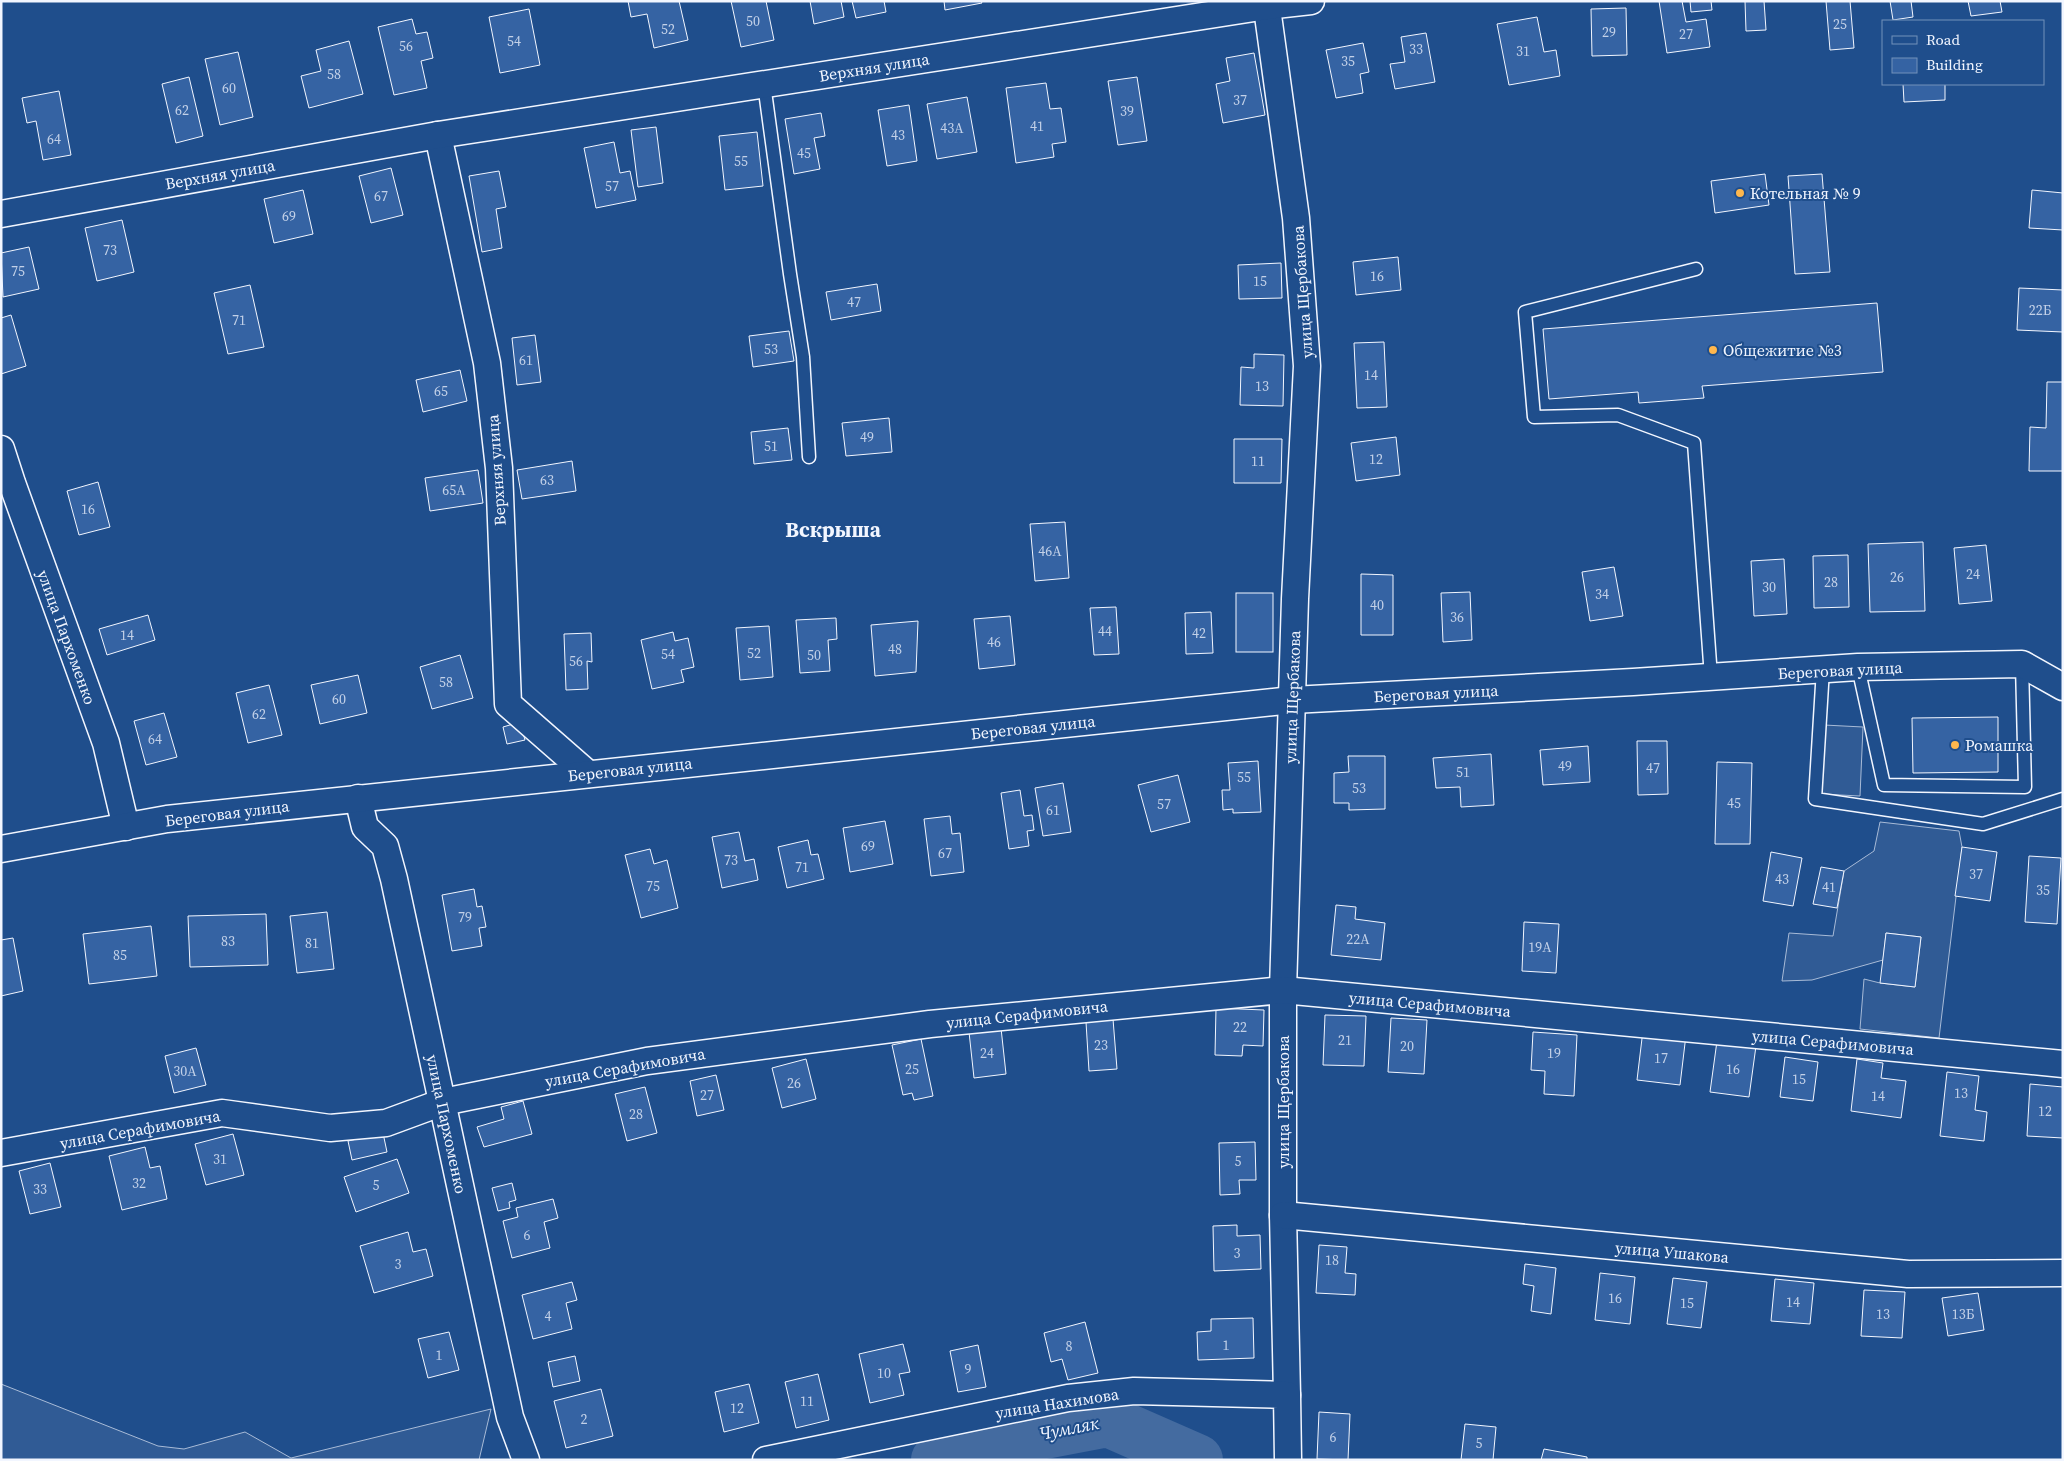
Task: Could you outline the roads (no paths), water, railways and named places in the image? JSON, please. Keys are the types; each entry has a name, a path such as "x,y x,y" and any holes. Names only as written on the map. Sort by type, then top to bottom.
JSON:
{"street":[{"name":"Верхняя улица","path":"1,214 438,135 1266,4 1311,1"},
{"name":"улица Щербакова","path":"1266,4 1296,218 1307,366 1292,700 1283,990 1283,1215 1287,1395"},
{"name":"Верхняя улица","path":"438,135 487,363 499,468 508,704 588,774"},
{"name":"улица Пархоменко","path":"1,449 106,743 126,826"},
{"name":"Береговая улица","path":"1,849 167,819 1292,700 1858,667 2022,664"},
{"path":"2022,664 2062,684"},
{"name":"улица Пархоменко","path":"358,798 365,826 385,846 443,1102 510,1417 526,1458"},
{"name":"улица Серафимовича","path":"1,1153 222,1113 330,1128 386,1123 443,1102 666,1058 930,1024 1283,990 2063,1064"},
{"name":"улица Ушакова","path":"1283,1215 1908,1274 2063,1273"},
{"name":"улица Нахимова","path":"766,1460 1068,1398 1134,1391 1287,1395"},
{"path":"1287,1395 1288,1460"}],"lane":[{"path":"764,84 803,357 808,457"},
{"path":"1696,270 1525,312 1534,417 1618,415 1694,443 1711,677"},
{"path":"1858,667 1884,785 2025,787 2022,664"},
{"path":"1823,669 1815,799 1983,824 2063,799"}],"waterway":[{"name":"Чумляк","path":"937,1460 955,1450 1108,1421 1197,1460"}],"place":[{"name":"Котельная № 9","path":"1740,193"},
{"name":"Общежитие №3","path":"1713,350"},
{"name":"Ромашка","path":"1955,745"}],"district":[{"name":"Вскрыша","path":"833,529"}]}
